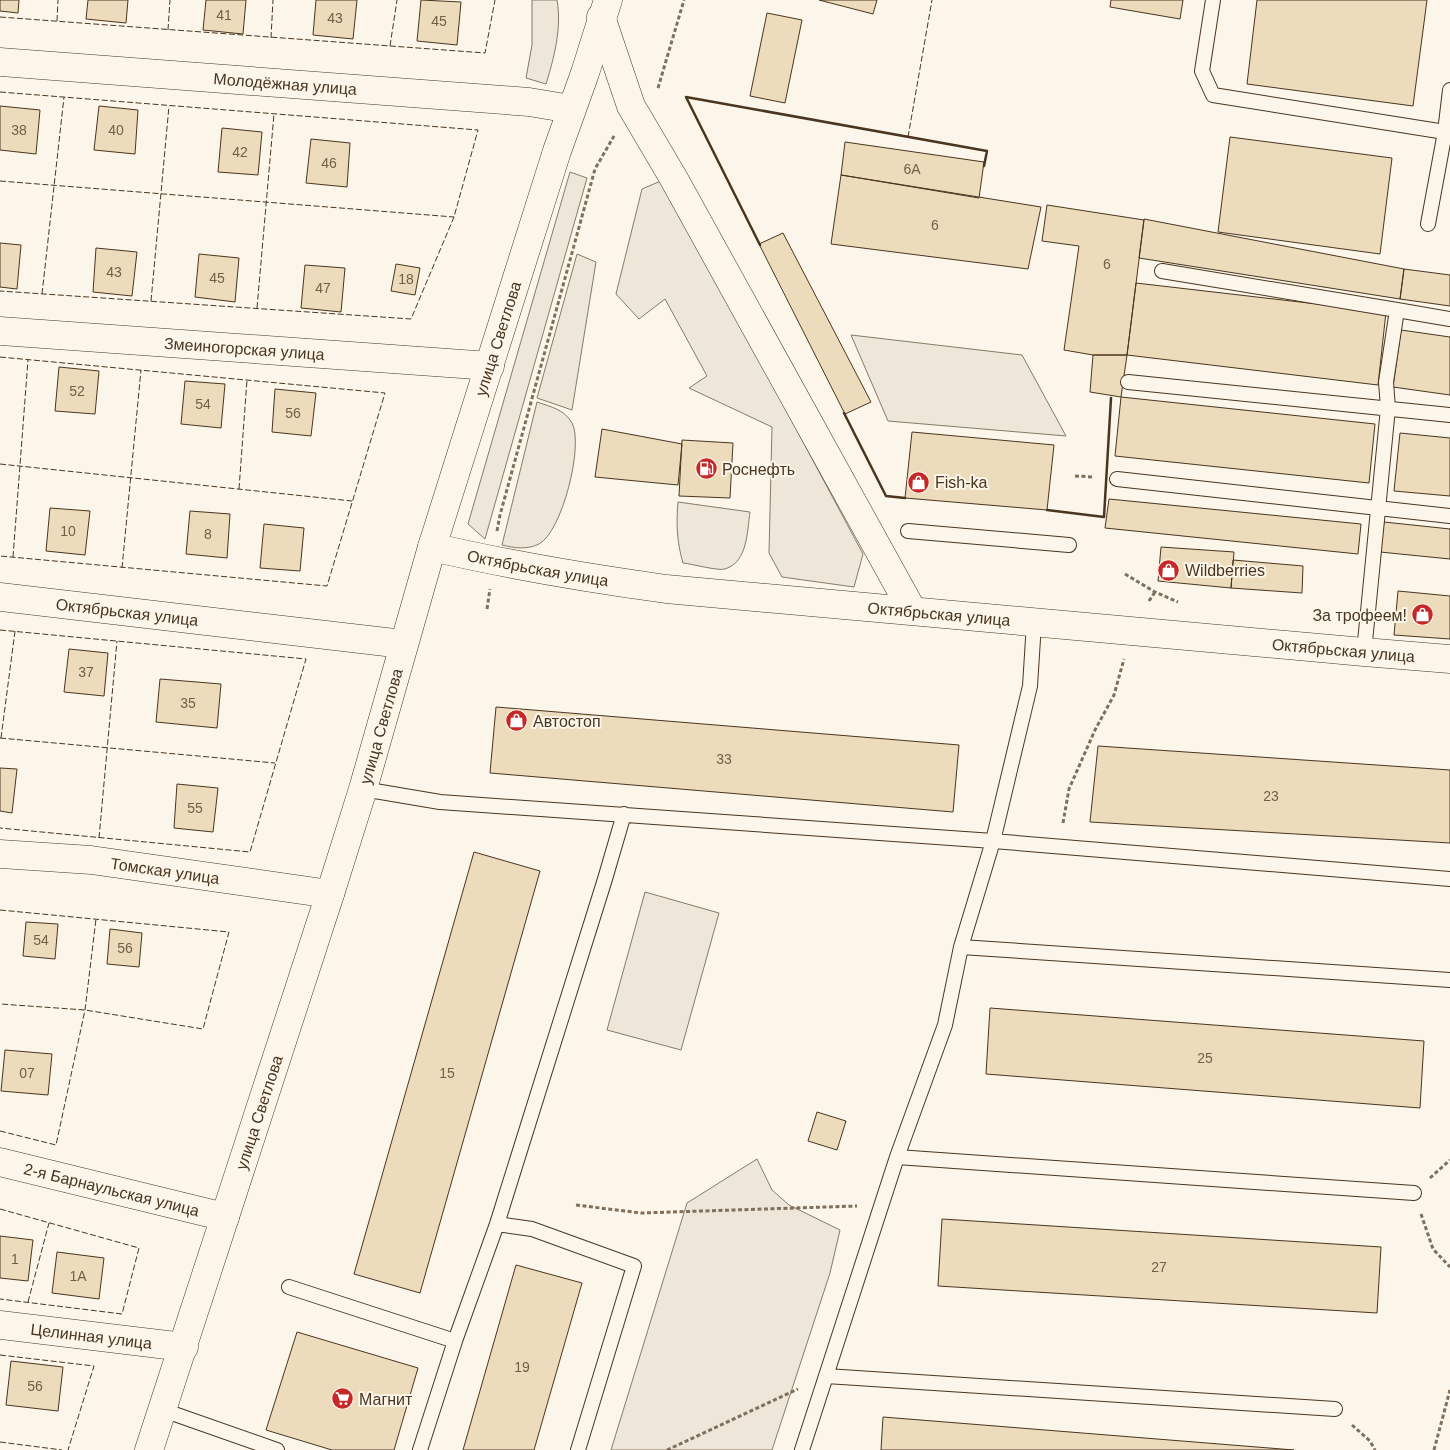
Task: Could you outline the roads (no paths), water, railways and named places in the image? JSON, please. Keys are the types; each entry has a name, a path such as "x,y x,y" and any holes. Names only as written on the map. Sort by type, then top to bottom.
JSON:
{"street":[{"name":"улица Светлова","path":"149,1450 363,789 432,547 572,109 586,73 600,6"},
{"path":"600,6 631,106 674,179 912,610"},
{"name":"Молодёжная улица","path":"0,62 529,102 572,109"},
{"name":"Змеиногорская улица","path":"0,330 490,366"},
{"name":"Октябрьская улица","path":"432,547 493,562 560,574 666,588 1034,623 1450,658"},
{"name":"Октябрьская улица","path":"0,597 403,644"},
{"name":"Томская улица","path":"0,854 92,860 330,894"},
{"name":"2-я Барнаульская улица","path":"0,1162 225,1217"},
{"name":"Целинная улица","path":"0,1325 184,1346"}],"lane":[{"path":"1213,0 1202,71 1213,95 1445,132"},
{"path":"1428,224 1445,132 1450,90"},
{"path":"1162,271 1450,319"},
{"path":"1364,652 1388,408 1386,382 1397,310"},
{"path":"1128,382 1450,415"},
{"path":"1117,479 1450,516"},
{"path":"908,531 1069,545"},
{"path":"802,1450 897,1156 945,1025 961,947 993,840 1030,686 1034,623"},
{"path":"363,789 440,802 993,840 1450,879"},
{"path":"420,1450 455,1341 497,1224 624,814"},
{"path":"961,947 1450,980"},
{"path":"897,1156 1414,1192"},
{"path":"497,1224 532,1229 634,1266 578,1450"},
{"path":"290,1288 455,1341"},
{"path":"826,1376 1335,1409"},
{"path":"162,1410 277,1450"}],"place":[{"name":"Роснефть","path":"706,469"},
{"name":"Fish-ka","path":"919,482"},
{"name":"Wildberries","path":"1169,570"},
{"name":"За трофеем!","path":"1423,615"},
{"name":"Автостоп","path":"517,721"},
{"name":"Магнит","path":"343,1399"}]}
